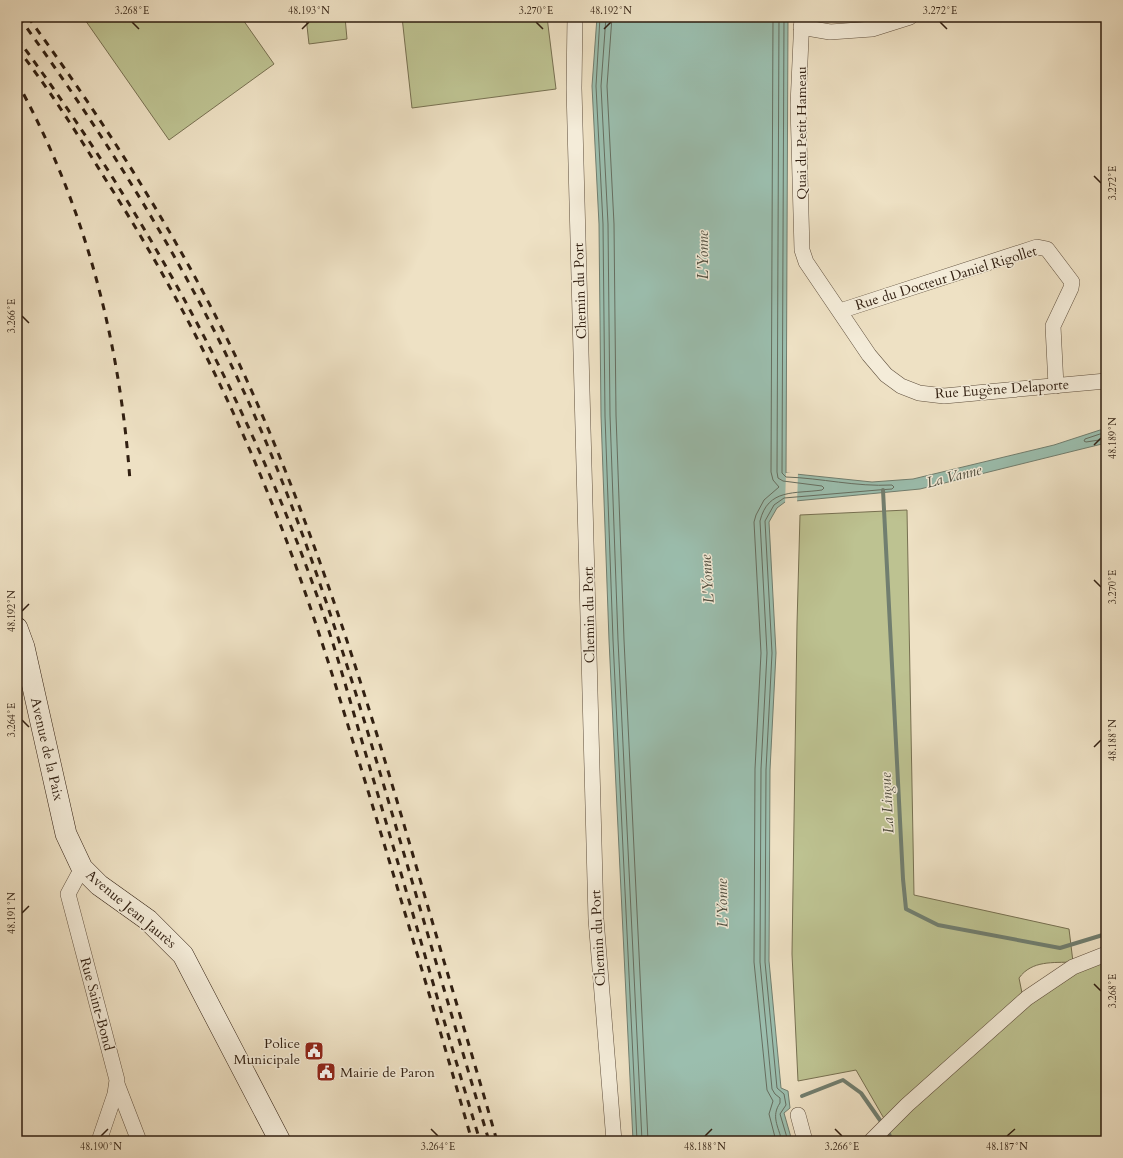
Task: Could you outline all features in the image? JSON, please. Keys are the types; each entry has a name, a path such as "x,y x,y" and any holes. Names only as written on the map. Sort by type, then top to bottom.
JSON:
{"main road":[{"name":"Avenue de la Paix","path":"17,628 24,647 66,834 82,868"},
{"name":"Avenue Jean Jaurès","path":"82,868 99,885 148,920 183,954 280,1141"}],"street":[{"name":"Chemin du Port","path":"575,17 574,88 597,932 614,1141"},
{"path":"802,22 830,32 872,29 910,17"},
{"name":"Quai du Petit Hameau","path":"802,22 798,105 802,250"},
{"name":"Rue du Docteur Daniel Rigollet","path":"840,311 1037,247 1047,249 1072,282 1071,288 1053,326 1056,386"},
{"name":"Rue Eugène Delaporte","path":"802,250 806,262 869,355 886,375 901,386 919,393 944,396 1106,381"},
{"name":"Rue Saint-Bond","path":"82,868 68,894 117,1084 139,1141"},
{"path":"871,1141 907,1105 1027,998 1073,967 1106,954"},
{"path":"99,1141 117,1084"},
{"path":"798,1115 805,1141"}],"green space":[{"path":"83,17 241,17 274,64 169,140"},
{"path":"306,17 345,17 347,39 309,44"},
{"path":"402,17 547,17 556,89 412,108"},
{"path":"907,510 914,895 1069,929 1073,962 1037,965 1024,972 1019,978 1022,993 886,1122 856,1070 798,1081 792,954 800,515"},
{"path":"1106,961 1106,1141 878,1141 1023,1008 1077,969"}],"water":[{"path":"597,17 788,17 786,473 872,482 913,479 1054,445 1100,430 1106,430 1106,443 920,489 785,502 777,508 769,522 776,653 770,770 769,961 781,1088 788,1091 790,1108 784,1113 792,1141 633,1141 609,640 601,416 599,224 592,86"}],"pier":[{"path":"786,473 798,473 797,504 785,504"}],"waterway":[{"name":"La Lingue","path":"883,490 903,879 906,909 938,925 1060,948 1106,934"},
{"path":"802,1096 843,1080 861,1093 882,1123"},
{"path":"889,1134 892,1141"}],"railway":[{"path":"19,17 52,63 144,204 225,352 269,450 306,544 339,640 384,786 489,1141"},
{"path":"28,17 61,63 123,156 181,253 234,352 281,460 324,575 364,692 497,1141"},
{"path":"17,38 63,102 148,235 186,303 222,373 256,444 287,516 315,590 336,653 480,1141"},
{"path":"17,48 73,128 151,254 194,332 252,454 307,596 403,908 472,1141"},
{"path":"17,82 41,129 62,177 80,225 95,275 108,326 118,377 130,481"}],"place":[{"name":"Police Municipale","path":"314,1051"},
{"name":"Mairie de Paron","path":"326,1072"}],"water label":[{"name":"L'Yonne","path":"703,255"},
{"name":"La Vanne","path":"954,476"},
{"name":"L'Yonne","path":"707,579"},
{"name":"L'Yonne","path":"722,903"}]}
